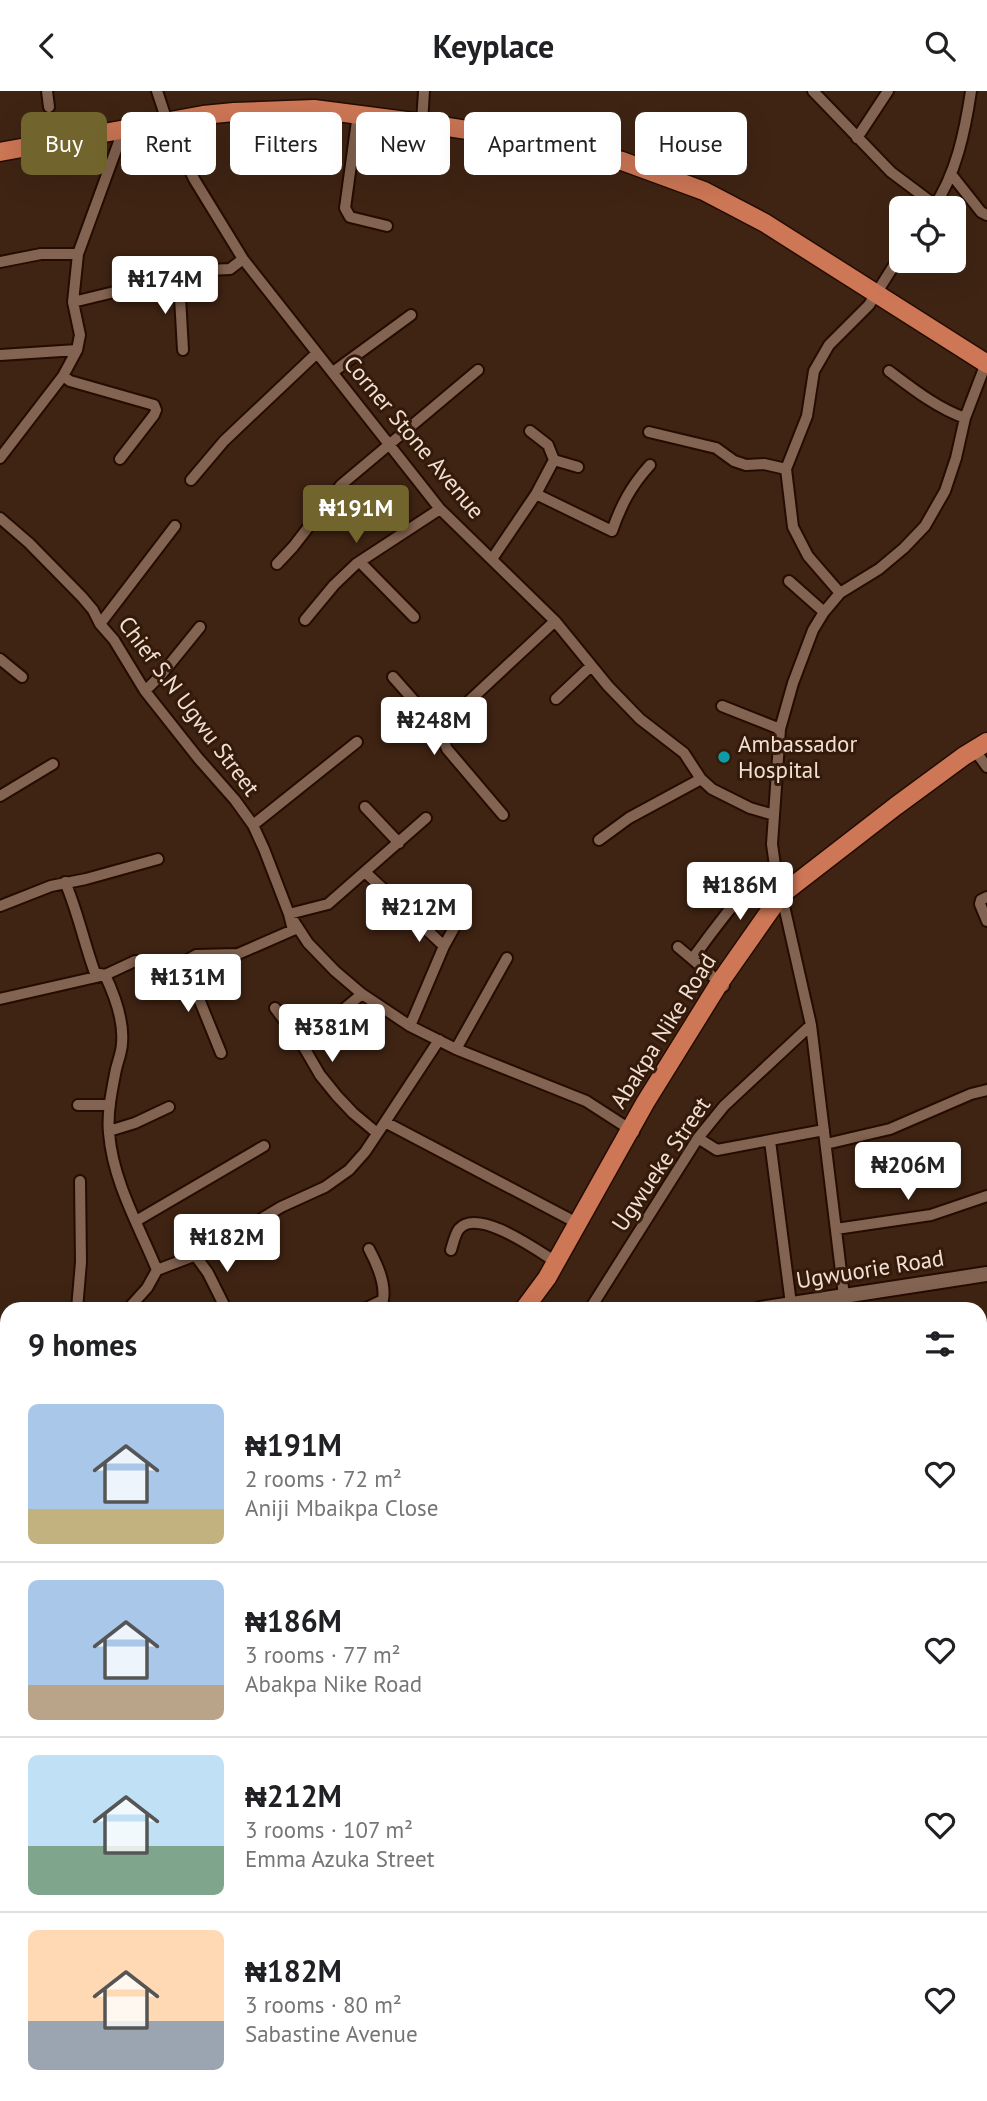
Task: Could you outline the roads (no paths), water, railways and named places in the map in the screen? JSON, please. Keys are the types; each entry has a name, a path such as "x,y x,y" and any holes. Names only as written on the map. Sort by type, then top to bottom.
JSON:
{"main road":[{"path":"216,114 314,109 356,114"},
{"path":"450,128 579,149 704,191 765,223 986,364"},
{"path":"0,152 121,129"},
{"name":"Abakpa Nike Road","path":"529,1302 547,1278 632,1130 781,893 896,806 982,754 987,732"},
{"name":"Abakpa Nike Road","path":"535,1302 553,1276 632,1130"}],"street":[{"path":"47,91 49,107"},
{"name":"Corner Stone Avenue","path":"156,91 164,112"},
{"path":"423,112 424,91"},
{"path":"813,91 891,172 920,196"},
{"path":"857,138 888,91"},
{"path":"940,196 951,174 960,146 971,91"},
{"path":"356,128 345,208 350,217 387,226"},
{"path":"0,458 63,376 77,350 80,335 73,302 78,254 121,136"},
{"path":"951,174 981,212 987,215"},
{"name":"Corner Stone Avenue","path":"192,175 243,260 440,509 555,621 591,666 640,719 684,753 701,779 712,789 750,808 774,815"},
{"path":"0,262 41,254 78,254"},
{"path":"73,302 179,280 208,270 230,268 243,260"},
{"path":"840,593 808,555 793,527 786,469 807,416 814,370 829,345 869,305 889,273"},
{"path":"179,280 183,350"},
{"path":"333,372 411,315"},
{"path":"0,355 77,350"},
{"path":"191,480 223,441 317,353"},
{"path":"844,1296 811,1025 772,843 780,729 793,683 813,630 824,612 840,593 879,569 905,548 925,526 945,491 956,459 965,418 986,364"},
{"path":"277,564 341,485 478,370"},
{"path":"889,371 951,413 965,418"},
{"path":"63,376 70,381 156,407 154,415 120,459"},
{"path":"492,559 536,494 554,460 548,445 530,431"},
{"path":"649,432 716,448 734,461 746,465 764,464 786,469"},
{"path":"554,460 578,467"},
{"path":"536,494 612,531 623,501 650,465"},
{"path":"305,620 334,585 360,562 440,509"},
{"name":"Chief S.N Ugwu Street","path":"0,518 29,543 93,610 145,691 235,800 253,825 289,914 307,943 335,971 362,994 410,1026 456,1049 586,1101 632,1130"},
{"path":"100,624 175,526"},
{"path":"360,562 414,617"},
{"path":"789,581 824,612"},
{"path":"439,729 555,621"},
{"path":"145,691 200,627"},
{"path":"0,659 22,677"},
{"path":"556,699 591,666"},
{"path":"393,677 439,729 447,749 503,815"},
{"path":"722,706 780,729"},
{"path":"253,825 356,742"},
{"path":"0,796 53,764"},
{"path":"599,840 629,818 701,779"},
{"path":"365,807 398,843"},
{"path":"0,999 105,975 135,961 184,962 196,955 237,954 282,935 293,930 289,914 328,904 426,818"},
{"path":"0,906 51,886 158,859"},
{"path":"692,959 747,890 768,869 775,866"},
{"path":"365,872 444,946"},
{"path":"65,882 77,910 95,973 105,975"},
{"path":"987,897 981,900 980,904 987,921"},
{"path":"410,1026 444,946 464,910"},
{"path":"678,947 722,984"},
{"path":"456,1049 507,958"},
{"path":"184,962 221,1053"},
{"path":"105,975 119,1018 122,1042 110,1105 109,1131 114,1165 158,1270"},
{"path":"302,1044 362,994"},
{"path":"275,1008 337,1096 377,1133"},
{"name":"Ugwueke Street","path":"594,1302 698,1138 724,1106 811,1025"},
{"path":"134,1302 158,1270 212,1249 281,1207 325,1187 349,1170 365,1152 439,1040"},
{"path":"827,1144 890,1129 971,1094 987,1090"},
{"path":"78,1105 110,1105"},
{"path":"109,1131 135,1123 169,1107"},
{"path":"385,1122 577,1223"},
{"path":"698,1138 717,1150 824,1130"},
{"path":"770,1141 791,1302"},
{"path":"136,1221 264,1146"},
{"path":"78,1302 81,1262 80,1181"},
{"path":"836,1229 931,1215 987,1196"},
{"path":"451,1250 460,1229 467,1224 476,1223 492,1226 527,1243 556,1262"},
{"path":"369,1249 377,1263 384,1292 383,1300 379,1302"},
{"path":"195,1255 208,1273 222,1302"},
{"name":"Ugwuorie Road","path":"824,1302 844,1296 987,1274"}],"place":[{"name":"Ambassador Hospital","path":"724,757"}]}
